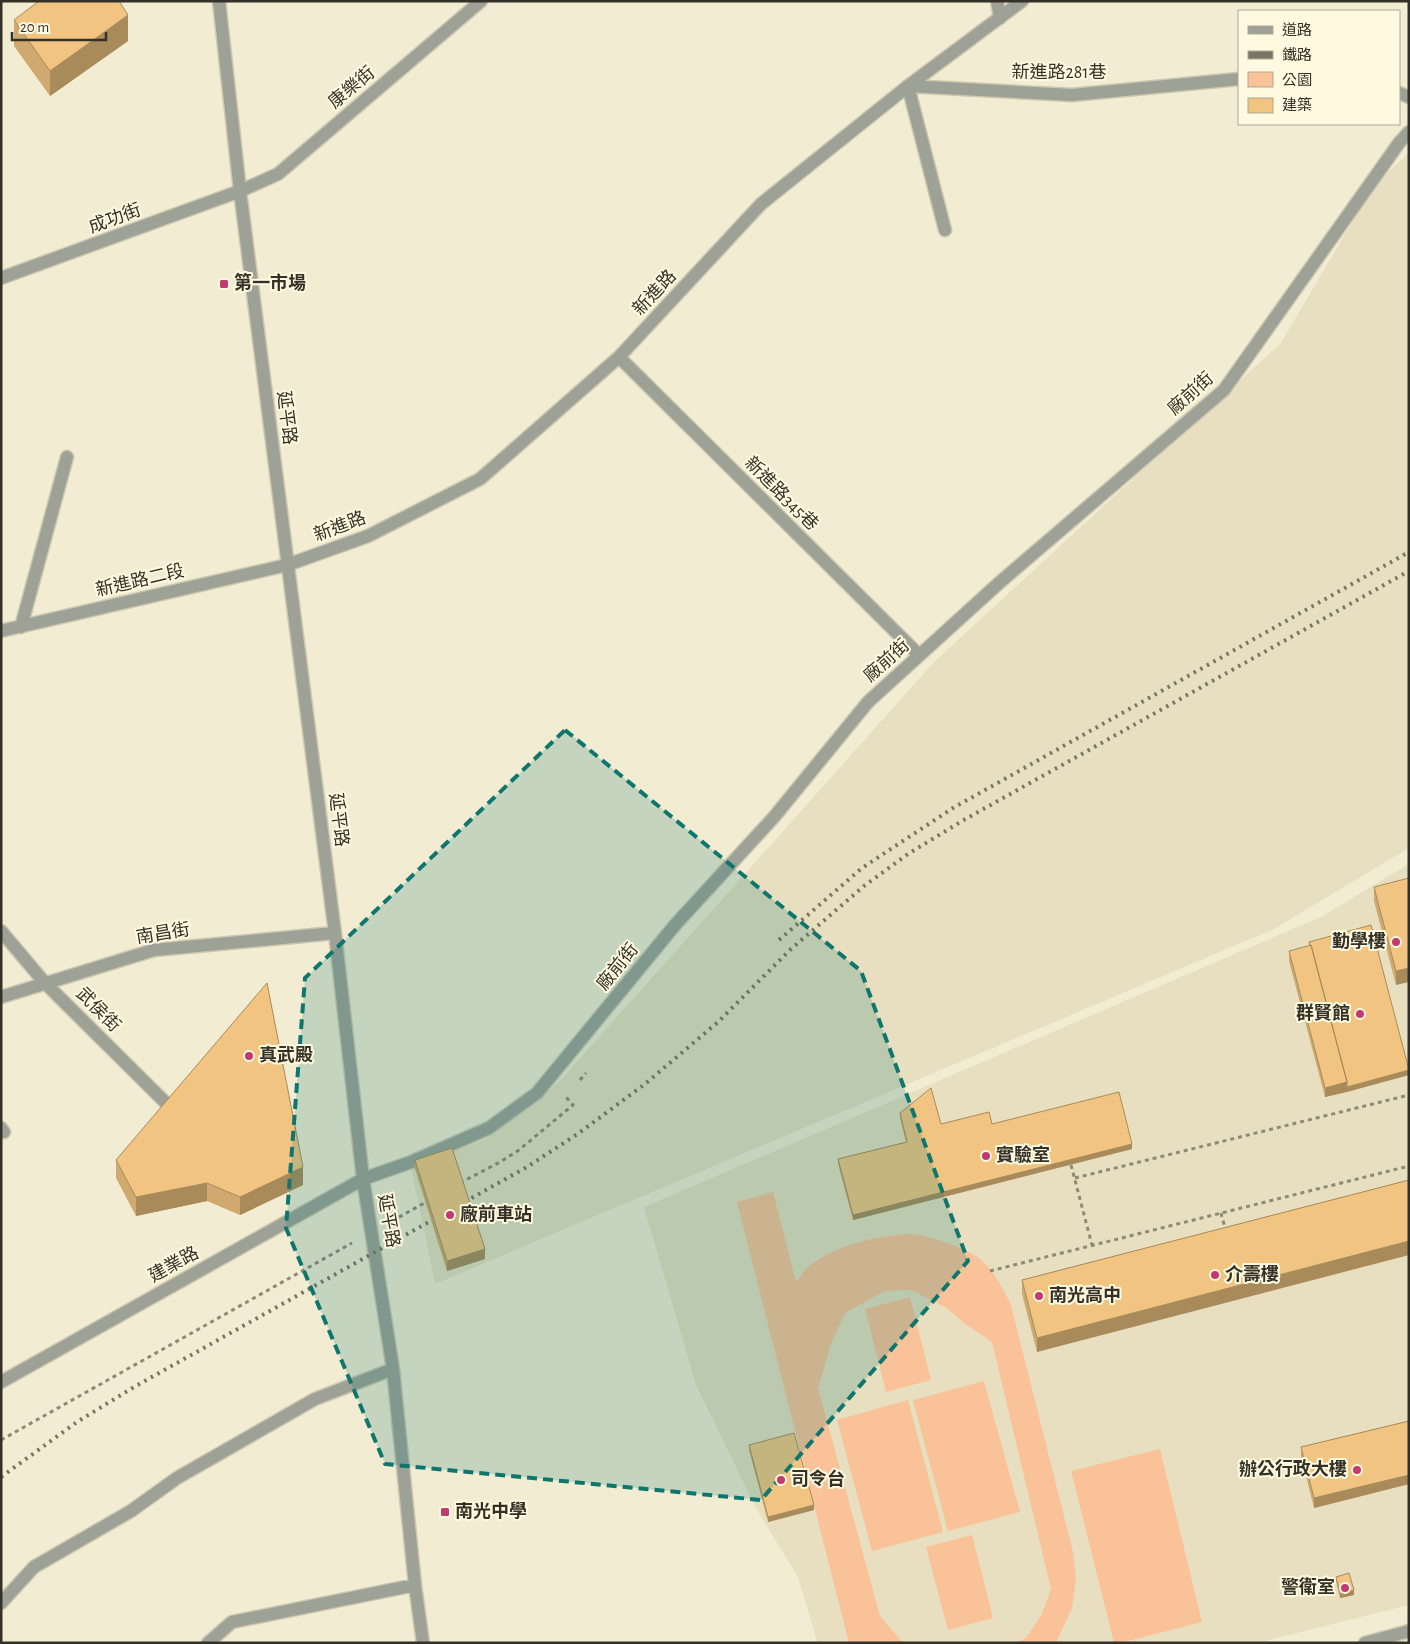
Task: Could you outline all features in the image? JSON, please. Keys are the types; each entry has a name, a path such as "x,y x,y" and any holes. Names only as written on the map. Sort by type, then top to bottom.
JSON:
{"street":[{"name":"延平路","path":"219,1 240,191 335,933 363,1179 393,1369 415,1585 423,1643"},
{"name":"康樂街","path":"240,191 278,174 481,1"},
{"path":"998,1 1000,18"},
{"name":"新進路","path":"287,565 368,536 480,479 618,357 761,204 908,86 1022,1"},
{"name":"新進路281巷","path":"908,86 1072,95 1238,80"},
{"path":"908,86 945,230"},
{"name":"廠前街","path":"363,1179 411,1162 489,1128 537,1093 675,925 774,817 868,702 999,582 1224,390 1399,143 1409,132"},
{"name":"成功街","path":"1,278 240,191"},
{"name":"新進路345巷","path":"618,357 919,655"},
{"path":"21,627 67,457"},
{"name":"新進路二段","path":"1,631 287,565"},
{"name":"武侯街","path":"1,931 45,983 174,1111"},
{"name":"南昌街","path":"1,996 154,950 335,933"},
{"name":"建業路","path":"1,1382 363,1179"},
{"path":"1,1603 34,1568 130,1511 177,1478 315,1399 393,1369"},
{"path":"208,1643 232,1622 415,1585"},
{"path":"1365,1643 1409,1631"}],"path":[{"path":"576,1085 586,1073"},
{"path":"454,1187 518,1150 573,1105 566,1097 571,1091"},
{"path":"1075,1178 1409,1095"},
{"path":"1071,1165 1092,1245"},
{"path":"990,1270 1409,1166"},
{"path":"1,1440 430,1200"},
{"path":"1221,1213 1228,1241"}],"highlighted area":[{"path":"565,730 861,971 968,1261 761,1500 385,1464 286,1228 305,978"}],"shaded area":[{"path":"1409,153 1409,848 1274,929 435,1284 411,1168 486,1139 558,1083 935,661 1281,343 1374,185"},
{"name":"南光高中","path":"1409,864 1409,1605 1257,1643 816,1643 798,1577 757,1510 696,1385 644,1207 1321,917"}],"green space":[{"path":"773,1192 796,1282 808,1267 830,1253 855,1243 908,1234 933,1239 970,1252 987,1266 996,1278 1011,1305 1073,1552 1076,1579 1072,1608 1056,1643 1016,1643 1026,1638 1041,1616 1051,1589 992,1342 945,1307 911,1290 885,1291 845,1313 831,1344 818,1388 880,1616 903,1643 849,1643 737,1202"},
{"path":"910,1297 931,1380 886,1392 865,1309"},
{"path":"984,1381 1020,1512 948,1531 913,1400"},
{"path":"908,1400 943,1532 872,1551 837,1420"},
{"path":"1160,1449 1202,1622 1114,1643 1071,1471"},
{"path":"972,1535 993,1618 948,1630 926,1547"}],"building":[{"path":"39,1 119,1 128,15 50,71 14,20"},
{"name":"勤學樓","path":"1409,878 1409,968 1396,971 1374,887"},
{"name":"群賢館","path":"1371,925 1409,1070 1347,1087 1309,942"},
{"path":"1311,945 1347,1082 1325,1088 1289,951"},
{"name":"真武殿","path":"267,983 303,1167 240,1197 207,1183 136,1197 116,1160"},
{"name":"實驗室","path":"931,1088 941,1124 989,1112 992,1124 1119,1092 1132,1144 853,1215 838,1159 907,1142 900,1113"},
{"name":"廠前車站","path":"452,1148 485,1249 447,1261 415,1160"},
{"name":"介壽樓","path":"1409,1180 1409,1241 1037,1338 1022,1280"},
{"name":"辦公行政大樓","path":"1409,1421 1409,1475 1314,1498 1301,1447"},
{"name":"司令台","path":"794,1433 814,1505 768,1517 749,1445"},
{"name":"警衛室","path":"1349,1573 1354,1590 1340,1594 1336,1577"}],"railway":[{"path":"779,940 862,868 953,808 1409,552"},
{"path":"1,1477 77,1422 134,1387 527,1167 579,1133 645,1084 718,1022 791,949 864,886 908,854 962,821 1409,571"}],"place":[{"name":"第一市場","path":"224,284"},
{"name":"勤學樓","path":"1396,942"},
{"name":"群賢館","path":"1360,1014"},
{"name":"真武殿","path":"249,1056"},
{"name":"實驗室","path":"986,1156"},
{"name":"廠前車站","path":"450,1215"},
{"name":"介壽樓","path":"1215,1275"},
{"name":"南光高中","path":"1039,1296"},
{"name":"辦公行政大樓","path":"1357,1470"},
{"name":"司令台","path":"781,1480"},
{"name":"南光中學","path":"445,1512"},
{"name":"警衛室","path":"1345,1588"}]}
